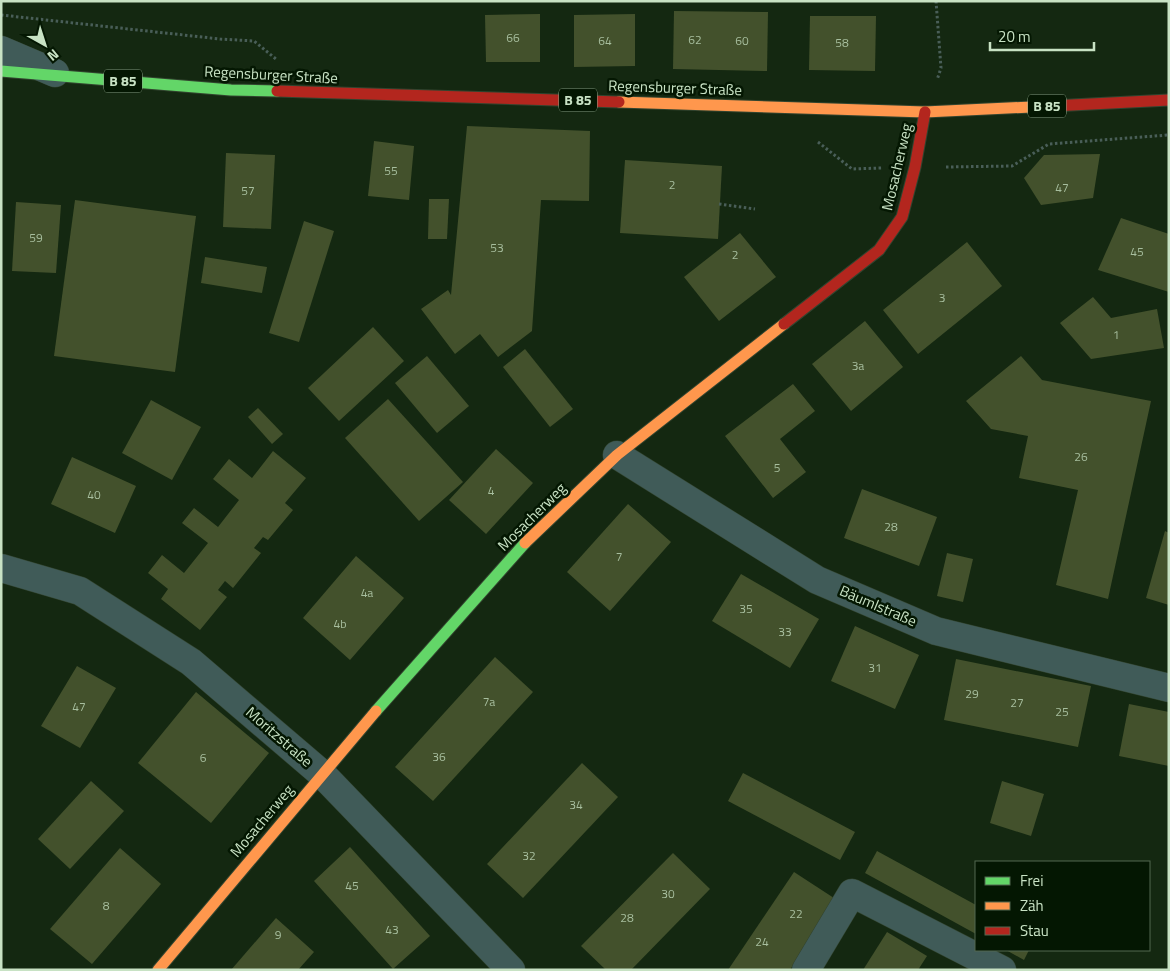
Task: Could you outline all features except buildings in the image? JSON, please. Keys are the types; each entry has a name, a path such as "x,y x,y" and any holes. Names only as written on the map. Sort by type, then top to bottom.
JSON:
{"street":[{"path":"1,50 63,77"},
{"name":"Regensburger Straße","path":"1,71 231,90 925,112 1169,100"},
{"name":"Mosacherweg","path":"158,970 322,774 522,546 618,454 879,250 902,218 915,167 925,112"},
{"name":"Bäumlstraße","path":"618,454 794,566 826,584 936,631 1169,688"},
{"name":"Moritzstraße","path":"1,568 80,591 191,662 322,774 511,970"},
{"path":"806,970 852,893 1002,970"}],"path":[{"path":"925,112 941,68 936,1"},
{"path":"1,15 254,41 277,60"},
{"path":"928,78 948,78"},
{"path":"915,167 1012,166 1048,144 1169,134"},
{"path":"720,204 755,209"}],"traffic: fast":[{"path":"1,71 231,90 277,91"},
{"path":"376,711 525,543"}],"traffic: slow":[{"path":"619,102 925,112 1052,106"},
{"path":"525,543 617,455 784,324"},
{"path":"158,970 376,711"}],"traffic: jam":[{"path":"277,91 619,102"},
{"path":"1052,106 1169,100"},
{"path":"784,324 879,250 902,217 915,167 925,112"}]}
